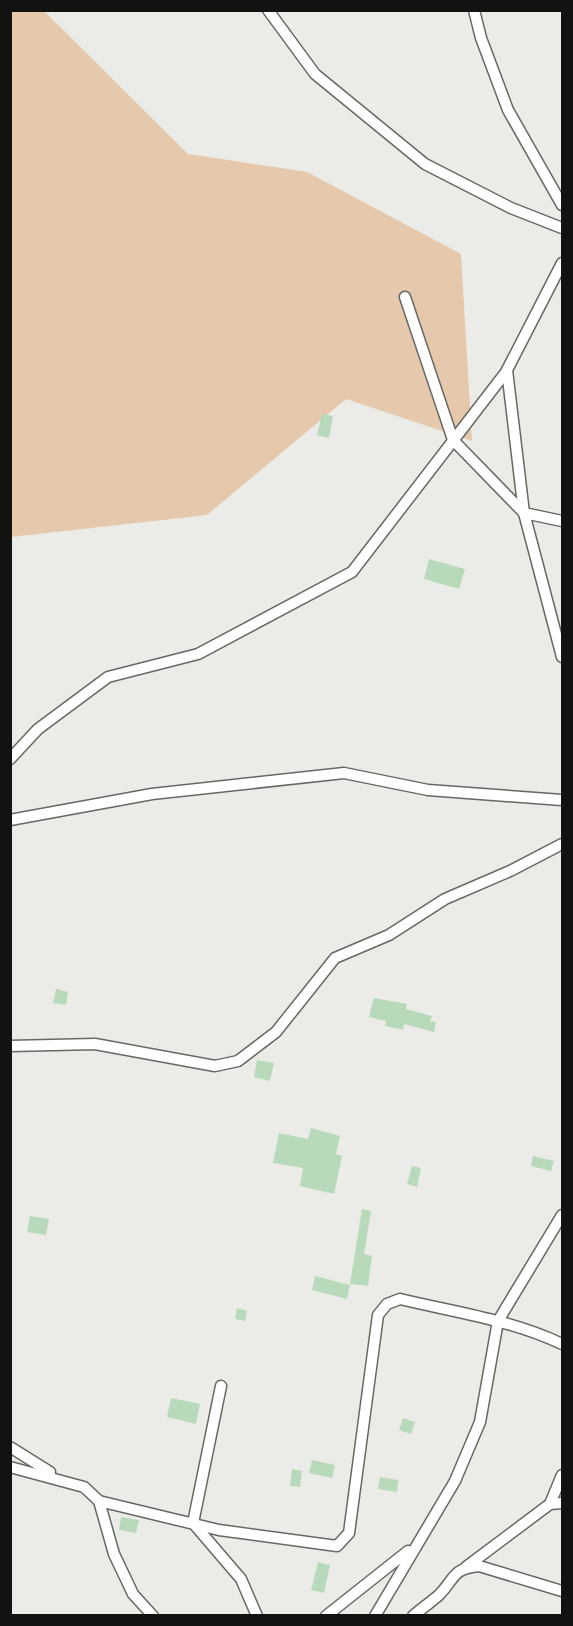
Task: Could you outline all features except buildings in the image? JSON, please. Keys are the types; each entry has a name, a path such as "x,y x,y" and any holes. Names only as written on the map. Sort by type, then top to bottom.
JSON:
{"street":[{"path":"268,10 315,74 425,164 511,208 562,228"},
{"path":"474,10 481,38 508,110 562,205"},
{"path":"10,759 38,729 108,676 198,654 352,572 506,372 562,265"},
{"path":"405,297 453,440 524,513 562,522"},
{"path":"506,372 524,513 562,657"},
{"path":"10,820 152,794 344,773 428,790 562,800"},
{"path":"10,1046 95,1044 215,1066 238,1061 276,1032 335,958 389,935 445,899 510,871 562,844"},
{"path":"375,1616 455,1481 480,1422 498,1321 562,1215"},
{"path":"10,1467 60,1478 84,1487 99,1501 193,1523 337,1546 349,1533 354,1512 378,1315 387,1304 400,1299 498,1321 544,1335 562,1344"},
{"path":"193,1523 221,1386"},
{"path":"10,1447 60,1478"},
{"path":"413,1616 441,1593 454,1573 466,1567 550,1504 562,1475"},
{"path":"99,1501 114,1554 128,1584 133,1594 153,1616"},
{"path":"550,1504 562,1503"},
{"path":"193,1523 241,1579 258,1616"},
{"path":"326,1616 415,1546"},
{"path":"466,1567 479,1566 562,1591"}],"shaded area":[{"path":"10,11 44,11 188,154 307,172 461,254 472,441 346,399 207,515 11,537"}]}
